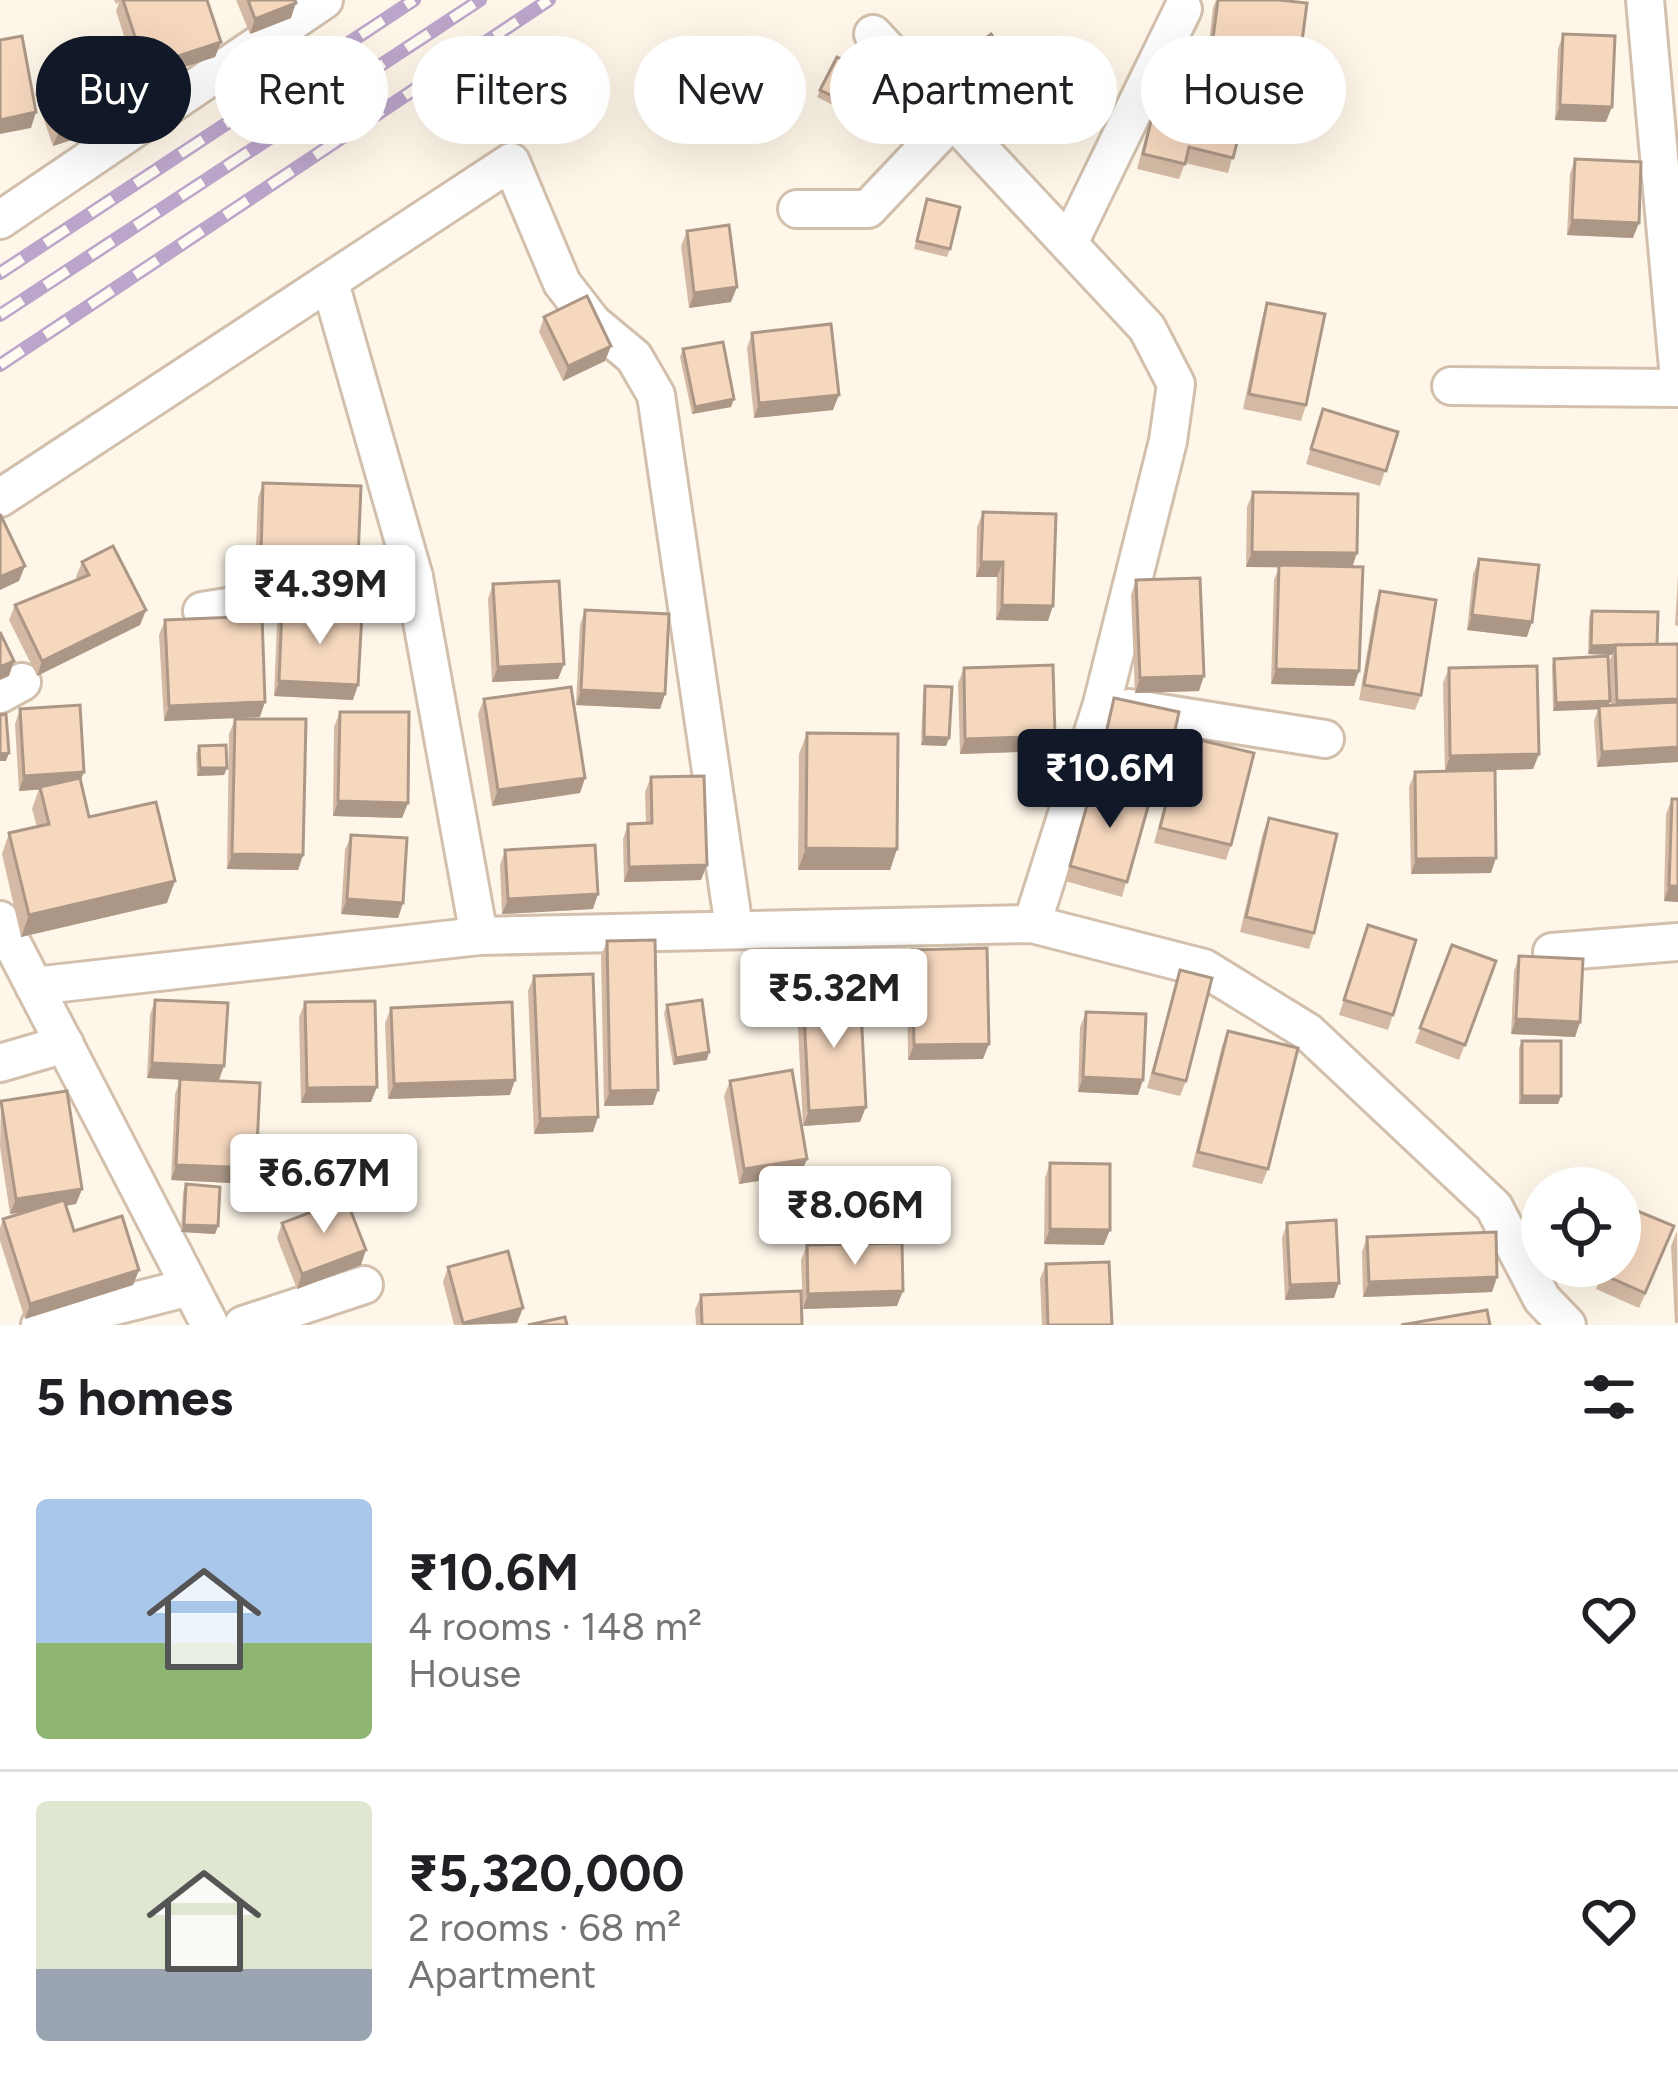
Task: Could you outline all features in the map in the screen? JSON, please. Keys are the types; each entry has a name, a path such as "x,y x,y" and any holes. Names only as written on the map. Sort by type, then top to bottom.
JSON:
{"street":[{"path":"0,220 324,0"},
{"path":"1645,0 1678,368"},
{"path":"1069,243 1183,9"},
{"path":"797,209 868,209 929,144"},
{"path":"976,144 1147,328 1176,384 1168,441 1102,704 1032,924"},
{"path":"0,498 511,162 562,283 593,323 634,357 656,395 734,928"},
{"path":"330,283 414,577 479,936"},
{"path":"1451,386 1678,388"},
{"path":"202,611 414,577"},
{"path":"1102,704 1325,739"},
{"path":"0,920 210,1325"},
{"path":"34,986 479,936 1032,924 1204,968 1308,1032 1494,1208 1541,1299 1567,1325"},
{"path":"1552,952 1678,942"},
{"path":"0,1063 65,1044"},
{"path":"243,1325 364,1285"},
{"path":"40,1325 190,1287"}],"building":[{"path":"123,0 207,0 219,36 215,44 191,52 191,36 135,36"},
{"path":"248,0 295,0 296,3 255,19"},
{"path":"1218,0 1307,3 1303,36 1213,36"},
{"path":"1563,34 1615,36 1612,107 1560,105"},
{"path":"22,36 36,112 0,120 0,40"},
{"path":"830,71 830,95 820,90"},
{"path":"1145,144 1237,144 1233,158 1189,147 1185,164 1143,154"},
{"path":"1575,159 1641,162 1639,223 1572,220"},
{"path":"927,199 960,207 950,249 917,241"},
{"path":"729,225 737,287 694,293 687,231"},
{"path":"587,296 611,346 568,366 544,317"},
{"path":"1267,303 1325,314 1306,405 1249,394"},
{"path":"831,324 839,395 759,403 752,333"},
{"path":"723,342 734,399 695,407 683,349"},
{"path":"1323,409 1398,432 1386,471 1311,449"},
{"path":"263,483 361,486 358,559 261,555"},
{"path":"1253,492 1358,494 1357,553 1252,552"},
{"path":"983,512 1056,514 1053,606 1002,605 1003,562 981,562"},
{"path":"0,514 25,566 0,577"},
{"path":"113,546 146,610 42,661 15,605 89,575 82,562"},
{"path":"1479,559 1539,565 1532,622 1472,615"},
{"path":"1279,565 1363,567 1359,671 1276,669"},
{"path":"1200,578 1204,676 1140,678 1136,580"},
{"path":"559,581 564,664 498,667 493,584"},
{"path":"1380,591 1436,600 1421,695 1364,685"},
{"path":"282,609 362,613 358,685 279,681"},
{"path":"585,610 669,614 665,694 581,690"},
{"path":"1592,611 1658,612 1657,644 1591,646"},
{"path":"262,616 265,702 169,706 165,620"},
{"path":"0,632 14,661 0,667"},
{"path":"1678,644 1678,699 1617,701 1615,645"},
{"path":"1608,656 1610,701 1556,703 1554,659"},
{"path":"1053,665 1055,736 965,739 964,668"},
{"path":"1537,666 1539,754 1450,756 1449,668"},
{"path":"925,686 952,687 949,738 924,737"},
{"path":"571,687 585,778 498,790 484,699"},
{"path":"1114,698 1179,712 1162,789 1097,775"},
{"path":"1678,702 1678,747 1602,752 1599,706"},
{"path":"80,705 84,772 24,776 20,709"},
{"path":"340,712 409,712 408,803 338,801"},
{"path":"6,714 9,753 0,754 0,715"},
{"path":"235,719 306,719 303,855 232,854"},
{"path":"807,733 898,734 897,849 806,848"},
{"path":"1183,736 1254,753 1231,845 1160,828"},
{"path":"226,745 227,768 200,768 199,746"},
{"path":"1495,770 1496,858 1416,859 1415,772"},
{"path":"704,776 707,865 629,867 628,824 652,823 651,777"},
{"path":"80,778 89,817 156,802 175,881 29,915 9,833 49,824 40,787"},
{"path":"1094,780 1151,796 1127,882 1070,866"},
{"path":"1672,799 1678,799 1678,886 1669,886"},
{"path":"1269,818 1337,834 1314,933 1246,917"},
{"path":"351,835 407,838 403,903 347,899"},
{"path":"595,845 598,894 508,899 505,850"},
{"path":"1368,925 1416,940 1393,1015 1344,1000"},
{"path":"655,940 658,1090 610,1091 607,941"},
{"path":"1452,945 1496,961 1465,1045 1420,1028"},
{"path":"987,948 989,1044 914,1045 912,950"},
{"path":"1519,956 1583,959 1580,1022 1516,1019"},
{"path":"1180,970 1212,978 1186,1081 1153,1073"},
{"path":"593,974 598,1117 540,1119 534,976"},
{"path":"860,991 866,1107 809,1111 803,994"},
{"path":"155,1000 228,1003 224,1066 152,1063"},
{"path":"702,1000 709,1052 676,1058 667,1005"},
{"path":"375,1001 377,1087 307,1088 305,1002"},
{"path":"512,1002 515,1080 394,1084 391,1008"},
{"path":"1086,1012 1146,1014 1143,1080 1083,1077"},
{"path":"1228,1031 1298,1048 1268,1169 1198,1152"},
{"path":"1522,1041 1561,1041 1561,1096 1522,1096"},
{"path":"792,1070 807,1159 744,1169 730,1081"},
{"path":"180,1079 260,1083 256,1168 176,1165"},
{"path":"67,1091 82,1189 16,1199 1,1101"},
{"path":"1050,1163 1110,1164 1110,1230 1050,1229"},
{"path":"186,1184 220,1187 218,1226 184,1225"},
{"path":"874,1192 875,1243 831,1245 829,1194"},
{"path":"346,1199 366,1250 302,1274 282,1223"},
{"path":"64,1200 74,1231 122,1216 139,1270 30,1304 3,1219"},
{"path":"1641,1212 1674,1226 1645,1293 1631,1287 1641,1287"},
{"path":"1336,1220 1339,1283 1290,1285 1287,1223"},
{"path":"1496,1232 1497,1277 1369,1282 1367,1237"},
{"path":"902,1243 903,1291 808,1294 807,1245"},
{"path":"508,1251 523,1308 463,1323 448,1267"},
{"path":"1109,1262 1112,1325 1048,1325 1046,1264"},
{"path":"801,1291 802,1325 702,1325 701,1295"},
{"path":"1487,1310 1490,1325 1401,1325"},
{"path":"565,1317 567,1325 528,1325"}],"railway":[{"path":"0,273 414,0"},
{"path":"0,315 480,0"},
{"path":"0,365 549,0"}]}
